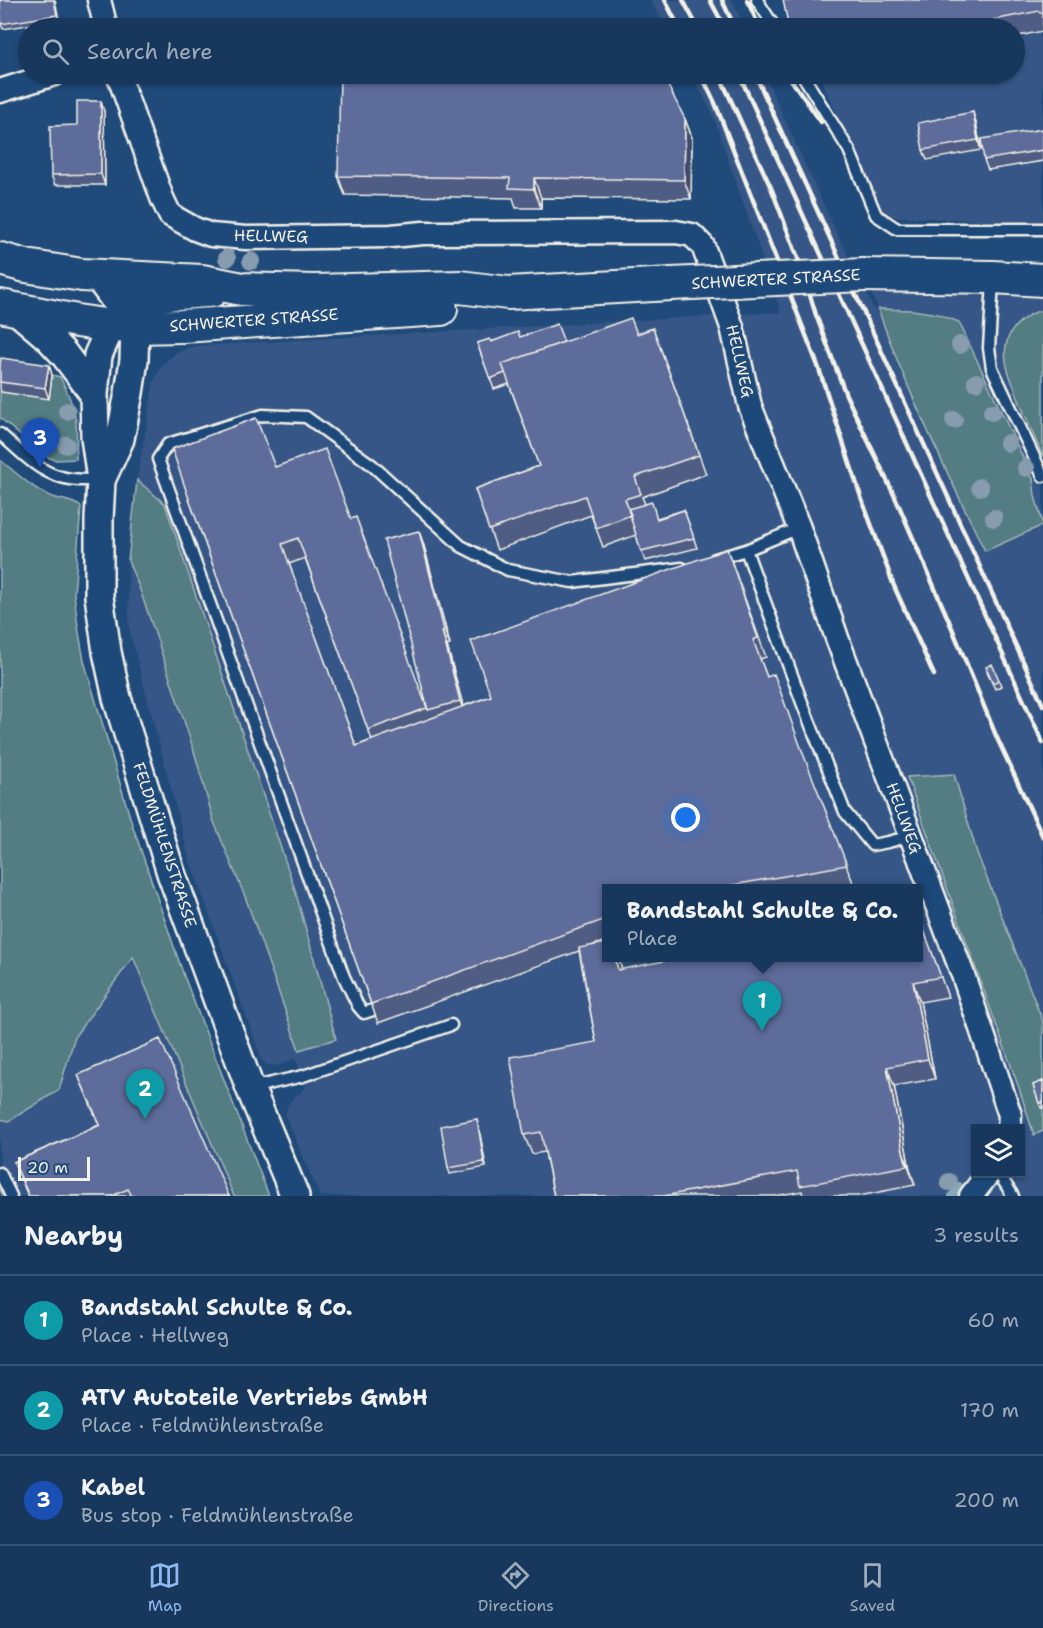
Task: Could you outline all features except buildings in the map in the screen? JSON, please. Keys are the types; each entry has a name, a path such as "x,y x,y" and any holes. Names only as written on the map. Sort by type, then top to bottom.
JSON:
{"main road":[{"name":"SCHWERTER STRASSE","path":"0,259 26,266 98,277 202,281 242,289 314,291 460,287 508,293 864,275 1043,280"},
{"name":"SCHWERTER STRASSE","path":"8,307 182,326 459,308 508,293"}],"street":[{"path":"99,0 104,18"},
{"path":"0,91 22,84"},
{"name":"HELLWEG","path":"122,84 170,215 211,235 246,238 391,236 423,233 676,232 692,235 703,246 732,327 750,406 799,528 837,638 963,975 1010,1115 1009,1124"},
{"path":"98,277 123,321 139,302 172,296 203,295 242,289"},
{"path":"8,307 50,338 94,394"},
{"name":"FELDMÜHLENSTRASSE","path":"123,321 98,355 94,394 95,437 101,480 99,596 106,652 117,698 171,873 250,1088 295,1196"},
{"name":"FELDMÜHLENSTRASSE","path":"101,480 120,439 134,360 123,321"},
{"path":"971,1196 984,1178"}],"lane":[{"path":"757,0 769,18"},
{"path":"808,84 849,150 876,216 897,228 1043,229"},
{"path":"993,277 989,348 992,368 1043,476"},
{"path":"397,1001 364,1013 358,1006 344,977 158,459 168,444 263,415 306,417 372,465 461,546 508,570 572,582 684,568 746,550 799,528"},
{"path":"0,434 40,468 57,476 70,479 101,480"},
{"path":"746,550 845,812 872,845 911,836"},
{"path":"250,1088 303,1077 451,1025"},
{"path":"0,1173 12,1196"},
{"path":"1002,1178 1013,1196"}],"shaded area":[{"path":"650,0 732,0 740,18 660,18"},
{"path":"1043,0 1043,223 884,216 823,84 1025,84 1024,18"},
{"path":"697,84 769,84 874,309 878,308 864,275 1043,280 1043,1196 981,1196 959,1181 947,1196 320,1196 285,1115 289,1103 306,1088 303,1077 295,1058 279,1066 267,1065 262,1060 190,861 129,629 128,561 137,480 154,381 162,365 177,352 194,346 781,312 711,110"},
{"path":"133,956 234,1196 0,1196 0,1119 9,1121 58,1090 75,1036"}],"green space":[{"path":"878,309 912,310 938,314 959,322 1033,479 1043,525 985,551 915,401"},
{"path":"1038,311 1043,311 1043,457 1009,373 1005,352 1012,330 1023,319"},
{"path":"52,375 60,377 73,408 77,435 76,459 56,460 44,456 0,418 0,391"},
{"path":"0,460 43,493 81,507 74,594 84,661 132,824 184,976 269,1196 234,1196 133,957 75,1036 59,1090 9,1121 0,1119"},
{"path":"137,480 165,504 295,890 336,1039 299,1050 246,899 214,822 194,751 139,587 128,561"},
{"path":"954,774 977,853 1043,1022 1043,1131 1034,1135 907,777"}],"waterway":[{"path":"952,1196 959,1186"}],"railway":[{"path":"665,0 674,18"},
{"path":"683,0 693,18"},
{"path":"710,0 720,18"},
{"path":"722,0 730,18"},
{"path":"747,0 755,18"},
{"path":"706,84 818,366 861,497 894,586 934,675"},
{"path":"724,84 772,190 846,395 896,499 997,738 1043,837"},
{"path":"744,84 1043,743"},
{"path":"760,84 1043,705"},
{"path":"794,84 821,122"}],"place":[{"name":"Kabel","path":"40,468"},
{"name":"Bandstahl Schulte & Co.","path":"762,1031"},
{"name":"ATV Autoteile Vertriebs GmbH","path":"145,1119"}]}
